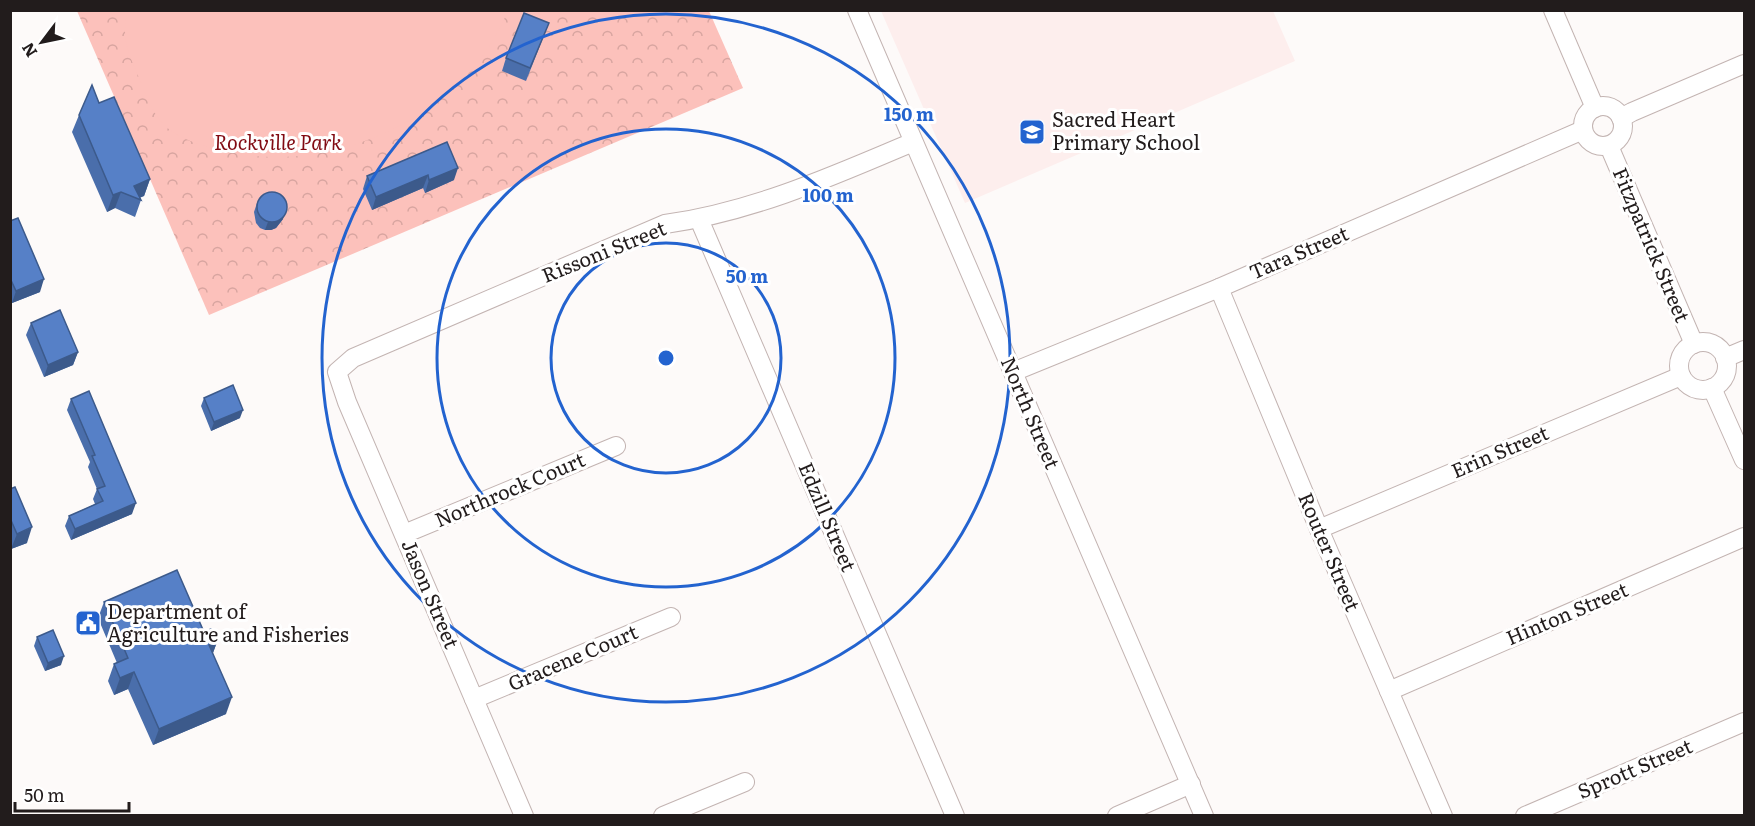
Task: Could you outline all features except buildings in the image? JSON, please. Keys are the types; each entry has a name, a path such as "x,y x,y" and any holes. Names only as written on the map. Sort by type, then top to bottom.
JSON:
{"street":[{"name":"North Street","path":"857,10 1204,816"},
{"path":"1553,10 1595,108"},
{"path":"1622,118 1744,64"},
{"path":"1601,106 1613,109 1622,118 1623,132 1615,143 1609,146 1595,146 1585,137 1583,130 1585,117 1595,108 1601,106"},
{"name":"Tara Street","path":"1013,372 1219,288 1583,130"},
{"name":"Rissoni Street","path":"337,372 352,358 664,224 699,219 798,190 913,142"},
{"name":"Fitzpatrick Street","path":"1609,146 1694,344"},
{"name":"Edzill Street","path":"699,219 955,816"},
{"name":"Router Street","path":"1219,288 1319,529 1443,816"},
{"path":"1707,342 1712,344 1722,352 1725,358 1727,364 1725,376 1712,388 1698,390 1685,382 1681,375 1680,361 1688,348 1694,344 1707,342"},
{"path":"1725,358 1744,350"},
{"name":"Jason Street","path":"337,372 346,402 524,816"},
{"name":"Erin Street","path":"1319,529 1681,375"},
{"path":"1712,388 1744,460"},
{"name":"Northrock Court","path":"404,534 616,446"},
{"name":"Hinton Street","path":"1389,691 1744,537"},
{"name":"Gracene Court","path":"474,699 671,617"},
{"name":"Sprott Street","path":"1525,816 1744,722"},
{"path":"663,816 745,782"},
{"path":"1117,816 1191,784"}],"shaded area":[{"name":"Sacred Heart Primary School","path":"881,11 1273,11 1295,61 965,203"}],"green space":[{"path":"128,10 507,11 486,51 463,79 435,104 403,124 368,140 331,151 294,156 257,156 197,144 182,138 163,124 150,103 129,54 125,38"},
{"name":"Rockville Park","path":"77,11 709,11 743,88 209,315"}],"place":[{"name":"Sacred Heart Primary School","path":"1032,132"},
{"name":"Department of Agriculture and Fisheries","path":"88,623"}]}
